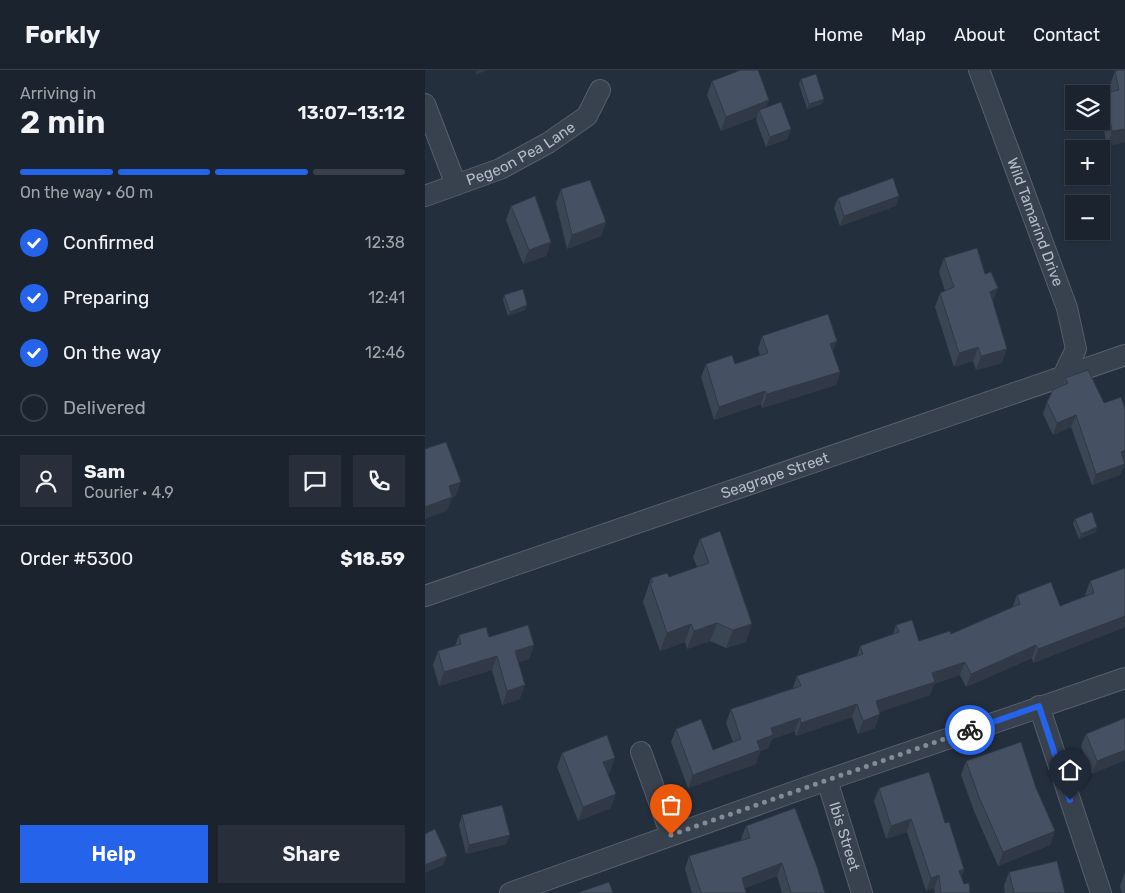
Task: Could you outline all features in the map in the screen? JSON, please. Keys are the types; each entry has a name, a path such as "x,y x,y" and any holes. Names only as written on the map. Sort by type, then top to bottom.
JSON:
{"street":[{"name":"Wild Tamarind Drive","path":"979,70 1067,308 1076,349 1063,376"},
{"name":"Pegeon Pea Lane","path":"425,196 500,169 548,143 587,116 600,90"},
{"path":"425,104 455,185"},
{"name":"Seagrape Street","path":"425,596 1125,355"},
{"path":"509,893 1039,706 1125,678"},
{"path":"1039,706 1101,893"},
{"path":"641,752 671,835"},
{"name":"Ibis Street","path":"827,780 861,893"}],"building":[{"path":"741,70 758,70 769,100 726,117 712,81"},
{"path":"1125,70 1125,129 1112,131 1110,92 1119,90 1115,71"},
{"path":"816,74 824,99 809,104 801,79"},
{"path":"781,102 791,129 770,137 759,110"},
{"path":"893,178 899,196 844,216 838,198"},
{"path":"590,180 606,222 572,235 561,189"},
{"path":"535,196 551,242 529,250 511,206"},
{"path":"977,248 985,274 991,272 998,288 990,292 1007,349 981,356 978,347 959,353 940,293 954,287 944,258"},
{"path":"523,289 527,305 510,312 504,295"},
{"path":"828,314 837,341 830,344 840,372 767,394 765,391 719,407 706,364 732,355 735,364 768,353 762,336"},
{"path":"1088,370 1104,403 1121,397 1125,409 1125,450 1121,452 1125,464 1096,474 1076,415 1057,423 1047,402 1053,390 1068,383 1065,378"},
{"path":"446,442 461,482 449,486 452,497 425,507 425,449"},
{"path":"1092,512 1097,527 1081,534 1075,519"},
{"path":"720,531 752,624 733,630 717,623 694,631 691,624 667,633 650,583 653,582 651,578 667,573 669,577 709,563 700,539"},
{"path":"1125,568 1125,616 1038,649 1036,645 971,674 965,662 932,673 935,682 876,701 880,714 863,721 857,704 801,723 800,718 771,728 773,735 757,741 760,750 693,775 676,729 701,719 713,750 741,739 731,709 801,686 797,676 863,654 860,646 899,632 896,625 912,620 919,641 950,631 951,634 1020,604 1017,595 1051,582 1060,606 1094,593 1090,581"},
{"path":"528,625 534,645 515,651 525,685 507,691 497,656 444,672 438,651 461,644 459,635 486,627 489,637"},
{"path":"1125,718 1125,750 1097,761 1086,734"},
{"path":"607,735 615,758 603,762 616,794 583,807 562,753"},
{"path":"1021,742 1036,788 1055,831 1003,852 979,797 966,761"},
{"path":"929,772 945,823 949,822 964,869 959,871 964,884 969,883 970,893 941,893 939,875 931,878 911,819 891,826 879,788"},
{"path":"502,805 510,835 469,845 462,815"},
{"path":"795,808 825,893 791,893 782,863 742,878 746,893 701,893 689,856 750,838 746,826"},
{"path":"435,829 447,856 425,865 425,834"},
{"path":"1057,861 1065,893 1014,893 1009,872"},
{"path":"609,882 613,893 577,893"}],"way so far":[{"path":"671,835 970,730"}],"route":[{"path":"970,730 1039,706 1070,800"}]}
